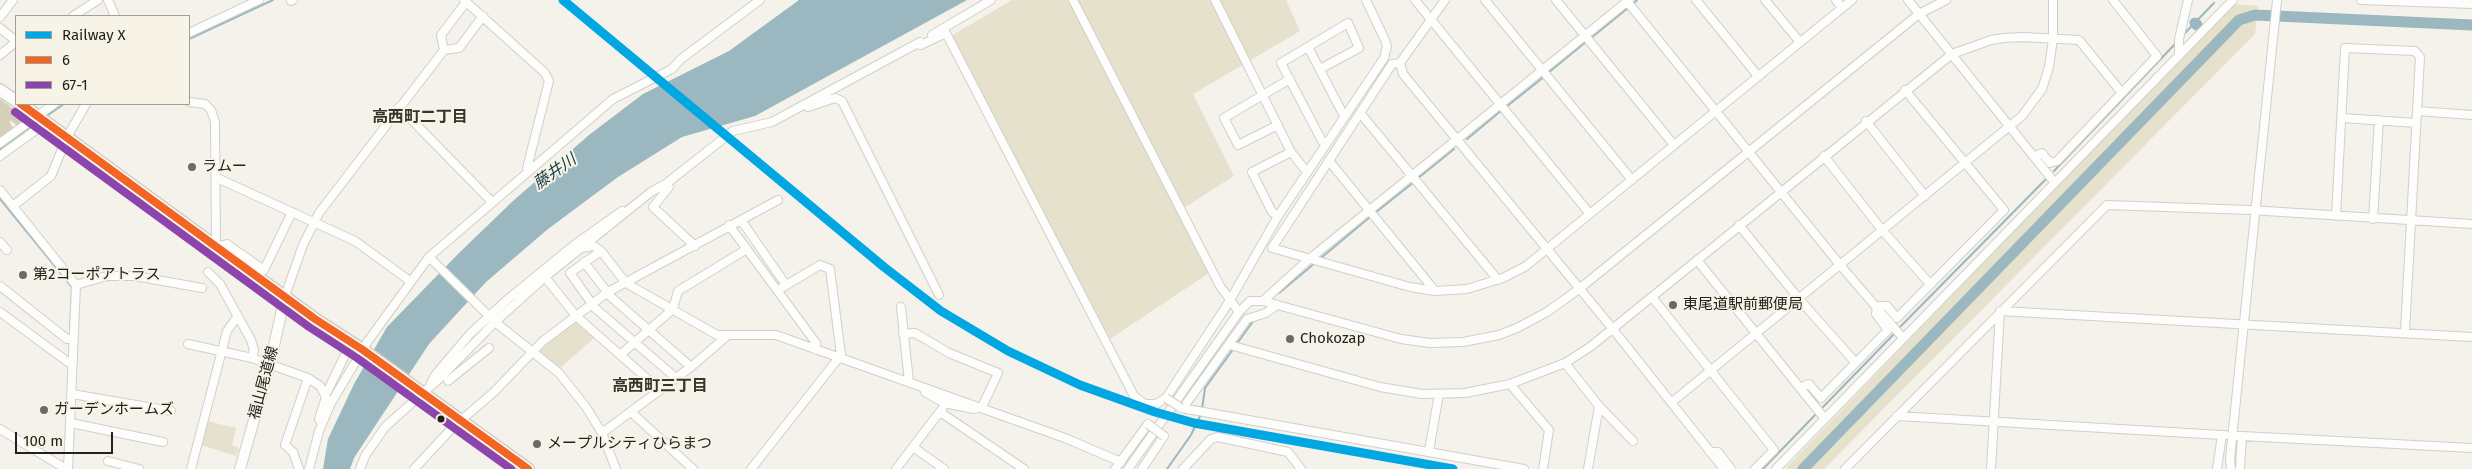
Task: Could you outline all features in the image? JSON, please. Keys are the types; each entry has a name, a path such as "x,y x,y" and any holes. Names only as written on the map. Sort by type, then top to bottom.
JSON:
{"highway":[{"path":"0,90 15,100"},
{"path":"22,105 216,247 423,390 528,469"}],"main road":[{"name":"福山尾道線","path":"240,469 270,364 285,296"}],"street":[{"path":"0,18 13,0"},
{"path":"75,15 98,0"},
{"path":"108,0 115,15"},
{"path":"190,33 259,0"},
{"path":"309,469 322,424 332,403 363,350 410,281 429,258 528,170 613,99 672,69 681,58 760,0"},
{"path":"360,469 365,456 385,428 423,390 470,334 492,320 544,277 611,217 667,183 733,131 772,122 917,44 991,0"},
{"path":"1073,0 1229,302 1239,312"},
{"path":"1215,0 1291,152 1307,172"},
{"path":"917,44 921,45 946,33 1134,396 1145,404 1156,404 1166,398 1229,302 1278,216 1384,58 1387,46 1366,0"},
{"path":"1415,0 1590,214"},
{"path":"1445,0 1396,63 1272,248 1410,287 1435,290 1467,289 1498,280 1526,266 1852,0"},
{"path":"1485,0 1632,180"},
{"path":"1556,0 1674,145"},
{"path":"1696,0 1758,76"},
{"path":"1765,0 1800,42"},
{"path":"1836,0 1842,8"},
{"path":"1908,0 2055,182"},
{"path":"1128,469 1239,312 1250,301 1263,301 1401,339 1430,343 1463,342 1499,335 1517,328 1547,312 1579,289 1748,150 1919,14 1946,0"},
{"path":"1672,402 2010,126 2033,104 2042,89 2049,67 2053,39 2054,0"},
{"path":"2035,156 2042,153 2050,163 2057,161 2157,56 2113,0"},
{"path":"2179,55 2179,39 2188,0"},
{"path":"1776,469 2234,0"},
{"path":"2361,0 2472,4"},
{"path":"444,50 441,35 465,1 545,73 549,81 528,170"},
{"path":"1263,301 1415,179 1457,140 1503,108 1629,2 1782,190 1840,265 1903,338"},
{"path":"2231,469 2232,435 2277,3"},
{"path":"285,296 303,245 314,222 399,107 444,50 459,48 483,16"},
{"path":"1320,69 1359,48 1348,23 1282,63 1322,141 1326,144"},
{"path":"0,28 15,41"},
{"path":"1235,346 1380,387 1422,394 1465,393 1510,384 1565,363 1612,328 1866,121 1952,54 1991,40 2004,38 2023,37 2079,40 2122,93"},
{"path":"0,54 15,43"},
{"path":"1308,47 1344,116"},
{"path":"2336,216 2345,48 2415,51 2420,57 2406,331"},
{"path":"1384,58 1396,63 1403,74 1672,402 1724,469"},
{"path":"1278,125 1238,145 1224,118 1290,79"},
{"path":"1877,306 1887,306 1898,318 2004,210 1905,90"},
{"path":"789,113 835,98 842,101 939,295"},
{"path":"190,102 205,104 211,110 215,122 217,178 216,247 227,244 264,270 292,212"},
{"path":"0,156 42,119 53,105"},
{"path":"14,206 51,176 66,137 85,105"},
{"path":"399,107 492,202"},
{"path":"2417,111 2472,115"},
{"path":"1361,114 1498,280"},
{"path":"2342,118 2416,122"},
{"path":"0,143 42,119"},
{"path":"2373,219 2379,120"},
{"path":"1866,121 1925,196"},
{"path":"1278,216 1272,212 1252,172 1291,152"},
{"path":"1824,156 1882,230 1930,284"},
{"path":"1330,162 1435,290"},
{"path":"217,178 356,241 410,281"},
{"path":"667,183 668,187 653,207 695,246"},
{"path":"0,190 76,285 71,339 71,423 65,468 0,429"},
{"path":"466,416 494,392 532,351 608,292 778,200"},
{"path":"1844,469 2107,205 2256,211 2472,224"},
{"path":"741,220 786,285"},
{"path":"729,225 816,343 816,350"},
{"path":"1739,226 1799,299 1855,362"},
{"path":"0,242 7,250"},
{"path":"448,381 451,372 508,299 577,246 594,246 601,251 626,283 717,335 776,335 837,358 982,407 1065,438 1120,462"},
{"path":"620,355 673,309 678,291 747,249"},
{"path":"601,251 570,273 592,304 676,378"},
{"path":"429,258 492,320 559,373 586,407 602,433 616,469"},
{"path":"1697,260 1825,419"},
{"path":"584,262 608,292 691,367"},
{"path":"751,469 837,358 841,356 830,270 820,265 778,290"},
{"path":"208,272 220,284 251,340 254,350 252,358"},
{"path":"76,285 107,276 135,276 202,288"},
{"path":"544,277 576,316 660,390"},
{"path":"0,286 71,339"},
{"path":"1652,297 1774,450 1755,469"},
{"path":"1182,408 1235,346 1247,319 1266,313 1278,305"},
{"path":"1800,388 1809,384 1821,398 1888,330 1876,314 1877,306"},
{"path":"901,307 909,382"},
{"path":"2000,311 2406,331 2472,337"},
{"path":"1991,469 2000,311"},
{"path":"0,312 71,362"},
{"path":"191,469 227,331 237,316"},
{"path":"904,334 915,333 949,353 998,373 982,407"},
{"path":"602,433 691,367 727,336"},
{"path":"188,344 252,358 308,378 320,386 326,397 319,419 322,424"},
{"path":"423,390 489,348"},
{"path":"324,393 327,392 346,353"},
{"path":"1565,363 1599,406 1633,441"},
{"path":"299,469 293,452 286,445 308,378"},
{"path":"909,382 944,403 974,409 982,407"},
{"path":"1510,384 1549,430 1544,469"},
{"path":"72,394 171,411"},
{"path":"1429,451 1439,394"},
{"path":"1166,398 1182,408 1201,412 1524,469"},
{"path":"896,469 940,412 944,403"},
{"path":"1588,469 1599,406"},
{"path":"630,412 693,469"},
{"path":"940,412 1024,469"},
{"path":"1897,416 2472,448"},
{"path":"71,423 163,442"},
{"path":"1115,469 1148,424 1164,436 1142,469"},
{"path":"414,469 455,425"},
{"path":"2217,469 2222,435"},
{"path":"2240,469 2242,436"},
{"path":"1183,469 1211,439 1218,437 1288,452 1301,469"},
{"path":"913,448 944,469"},
{"path":"1710,452 1718,452 1731,469"},
{"path":"2225,469 2230,458"},
{"path":"108,460 139,469"}],"shaded area":[{"path":"1012,0 1286,0 1300,31 1193,94 1234,176 1179,211 1209,273 1110,339 951,36"},
{"path":"2232,4 2258,6 2255,34 1824,469 1785,469"},
{"path":"0,99 28,120 19,127 10,120 15,130 0,141"},
{"path":"573,320 594,338 559,369 537,350"},
{"path":"207,421 236,428 232,445 239,448 236,456 201,445"}],"water":[{"name":"藤井川","path":"799,0 967,0 755,116 682,137 618,177 548,229 486,282 429,344 354,458 350,469 323,469 328,439 354,384 387,327 459,253 514,200 589,135 643,94 729,51"}],"waterway":[{"path":"190,39 273,0"},
{"path":"1632,5 1637,0"},
{"path":"2183,35 2214,3"},
{"path":"1591,38 1628,8"},
{"path":"1803,469 2239,20 2255,15 2472,25"},
{"path":"1548,73 1587,41"},
{"path":"2054,171 2175,44"},
{"path":"1506,107 1545,76"},
{"path":"45,117 63,105"},
{"path":"1467,139 1502,110"},
{"path":"0,149 39,121"},
{"path":"1417,179 1454,149"},
{"path":"1900,327 2048,177"},
{"path":"1375,213 1414,182"},
{"path":"0,199 72,287 70,332"},
{"path":"1321,258 1371,216"},
{"path":"1279,293 1315,263"},
{"path":"1236,345 1254,320"},
{"path":"1823,407 1893,335"},
{"path":"1202,409 1205,388 1234,348"},
{"path":"1763,469 1817,413"},
{"path":"1167,469 1191,435 1201,414"}],"rail line":[{"name":"X","path":"563,0 884,267 941,311 1008,351 1080,385 1155,412 1194,423 1453,469"}],"transit line":[{"name":"6","path":"22,105 315,319 363,350 528,469"},
{"name":"67-1","path":"15,112 309,327 357,358 511,469"}],"place":[{"name":"ラムー","path":"192,167"},
{"name":"第2コーポアトラス","path":"23,275"},
{"name":"東尾道駅前郵便局","path":"1673,305"},
{"name":"Chokozap","path":"1290,339"},
{"name":"ガーデンホームズ","path":"44,410"},
{"name":"メープルシティひらまつ","path":"537,444"}],"district":[{"name":"高西町二丁目","path":"420,118"},
{"name":"高西町三丁目","path":"660,387"}]}
